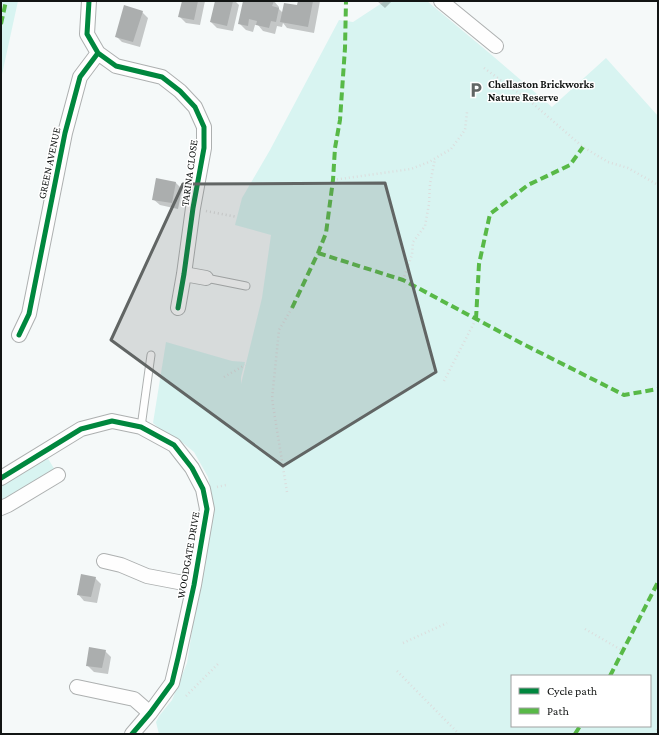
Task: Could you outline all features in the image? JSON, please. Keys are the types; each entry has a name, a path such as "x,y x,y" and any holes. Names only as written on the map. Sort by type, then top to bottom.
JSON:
{"street":[{"path":"89,1 87,34 98,53"},
{"path":"441,1 496,46"},
{"name":"TARINA CLOSE","path":"98,53 116,66 162,77 180,91 195,108 204,127 204,148 193,208 178,308"},
{"name":"GREEN AVENUE","path":"19,335 29,314 65,133 80,77 98,53"},
{"path":"184,274 206,278"},
{"name":"WOODGATE DRIVE","path":"1,478 81,429 112,421 141,427 174,445 192,468 203,489 207,509 194,585 172,683 150,712 138,732"},
{"path":"1,508 58,475"},
{"path":"104,560 121,565 147,576 194,585"},
{"path":"77,687 134,698 150,712"}],"lane":[{"path":"206,278 246,286"},
{"path":"141,427 151,355"}],"path":[{"path":"484,68 531,102 583,147 608,162 628,168 658,184"},
{"path":"333,180 411,169 429,162 451,149 464,130 467,112"},
{"path":"403,280 412,255 413,242 425,226 435,158"},
{"path":"193,208 237,217"},
{"path":"286,492 272,400 279,330 292,308"},
{"path":"444,381 476,319"},
{"path":"224,376 245,365"},
{"path":"403,644 447,623"},
{"path":"585,629 623,651"},
{"path":"186,696 218,664"},
{"path":"397,671 459,734"},
{"path":"655,734 658,728"}],"highlighted area":[{"path":"385,183 436,372 283,466 111,340 183,184"}],"shaded area":[{"path":"1,1 18,1 1,79"},
{"path":"385,1 427,1 552,107 606,58 658,116 658,734 159,734 156,722 172,700 187,663 213,513 208,477 194,452 178,439 161,430 153,423 166,342 232,361 245,362 241,377 241,384 262,298 271,235 235,225 242,198 270,150 339,20 353,22"},
{"path":"44,452 58,475 1,508 1,478"}],"building":[{"path":"182,1 198,1 194,20 178,17"},
{"path":"215,1 233,1 227,26 210,22"},
{"path":"243,1 274,1 272,6 279,8 276,22 271,21 269,28 256,25 257,21 249,19 248,26 238,24"},
{"path":"298,1 313,1 308,27 280,22 284,3 297,5"},
{"path":"124,5 143,11 133,42 115,37"},
{"path":"156,178 176,182 172,203 152,200"},
{"path":"81,574 96,577 91,597 77,595"},
{"path":"89,647 106,650 102,668 86,666"}],"marked path":[{"path":"1,24 6,1"},
{"path":"292,308 326,233 333,180 335,148 340,120 345,48 346,1"},
{"path":"476,319 479,264 490,214 528,185 570,165 583,147"},
{"path":"318,253 403,280 523,344 624,395 658,389"},
{"path":"611,675 658,582"},
{"path":"575,734 579,727"}],"cycle path":[{"path":"19,335 29,314 65,133 80,77 98,53 87,34 89,1"},
{"path":"98,53 116,66 162,77 180,91 195,107 204,127 204,148 193,208 178,308"},
{"path":"1,478 81,429 112,421 141,427 174,445 192,468 203,489 207,509 194,585 172,683 150,713 132,734"}],"place":[{"name":"Chellaston Brickworks Nature Reserve","path":"476,90"}]}
